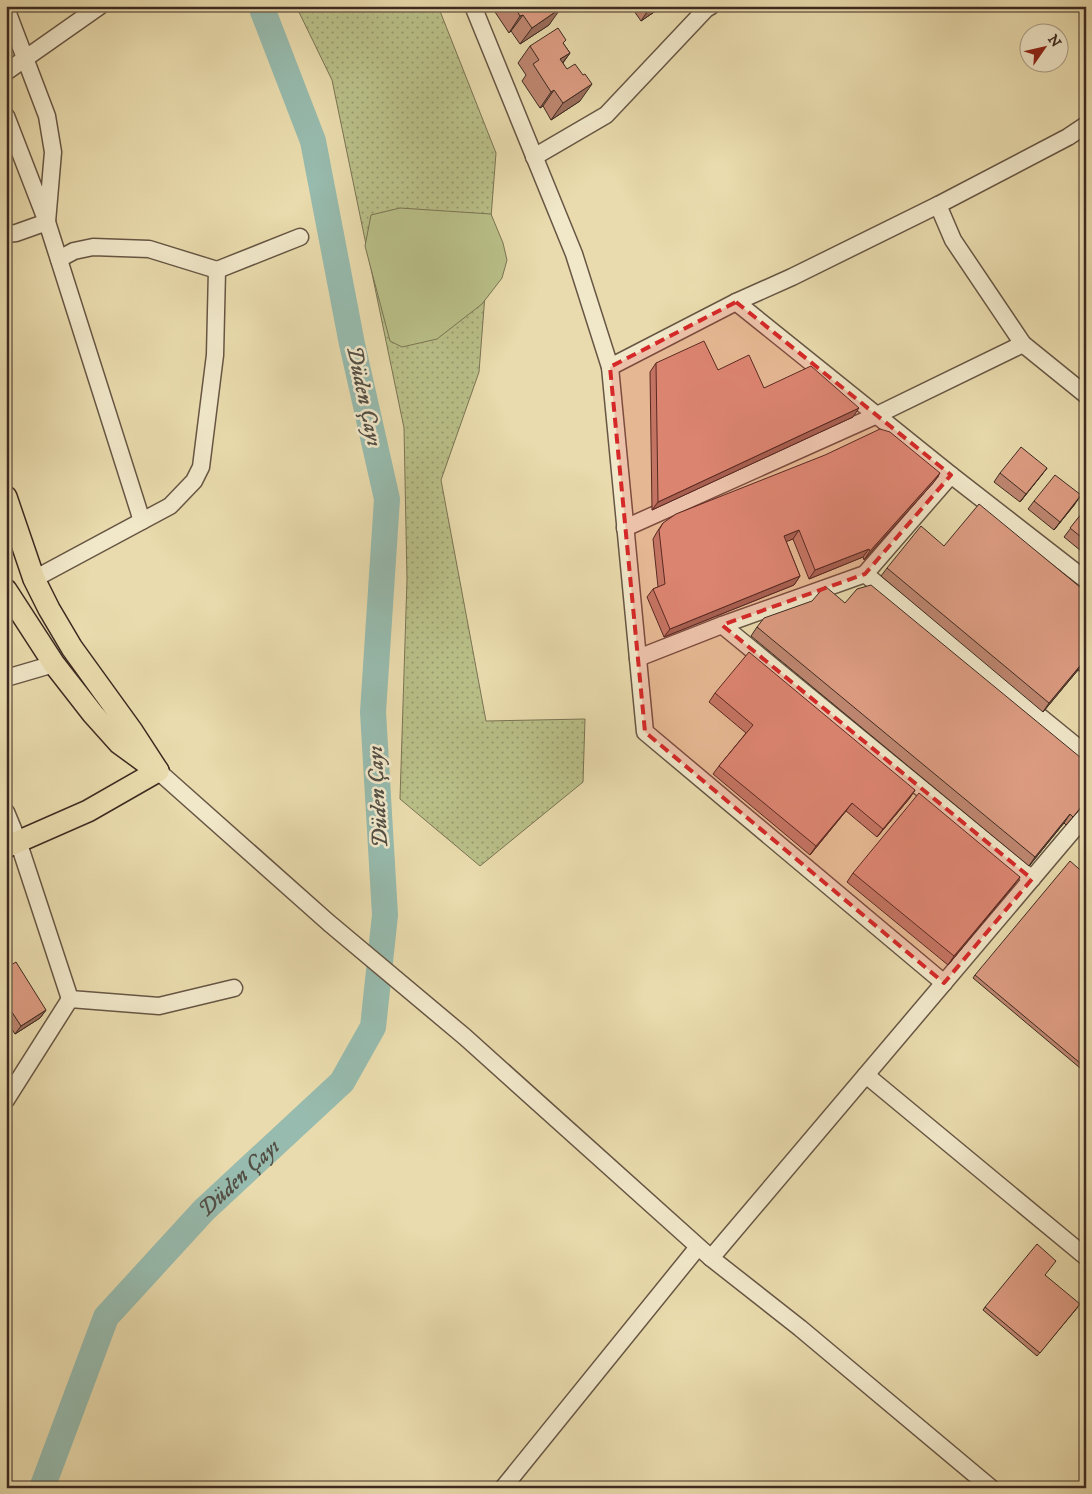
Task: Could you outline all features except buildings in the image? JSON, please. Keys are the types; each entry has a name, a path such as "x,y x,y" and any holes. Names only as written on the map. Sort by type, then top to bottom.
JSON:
{"main road":[{"path":"6,497 34,579 72,648 132,731 158,771"},
{"path":"6,590 54,664 93,714 119,743 158,771"},
{"path":"12,844 88,811 158,771"}],"street":[{"path":"6,72 100,6"},
{"path":"474,6 574,254 610,367 645,732 944,983"},
{"path":"534,157 606,115 707,7"},
{"path":"6,8 47,116 53,152 47,222"},
{"path":"6,116 47,222 142,521"},
{"path":"610,367 736,302 792,277 938,205 1068,137 1086,125"},
{"path":"938,205 953,240 1023,344 1086,395"},
{"path":"6,234 16,233 47,222"},
{"path":"59,258 74,251 93,247 149,249 217,270 300,237"},
{"path":"34,579 170,506 194,481 201,467 215,355 217,270"},
{"path":"736,302 951,475 1086,580"},
{"path":"625,528 877,416 1023,344"},
{"path":"638,658 722,625 865,574 951,475"},
{"path":"865,574 1086,754"},
{"path":"722,625 1032,878"},
{"path":"6,678 54,664"},
{"path":"158,771 329,923 421,1000 698,1247 800,1328 991,1488"},
{"path":"6,812 12,844 70,999"},
{"path":"711,1258 1086,815"},
{"path":"70,999 159,1006 234,988"},
{"path":"9,1088 70,999"},
{"path":"866,1075 1086,1257"},
{"path":"502,1488 698,1247"}],"highlighted area":[{"path":"736,302 951,475 865,574 722,625 1032,879 944,983 645,732 610,367"}],"green space":[{"path":"296,6 438,6 496,153 479,372 441,480 486,721 585,719 583,782 480,866 400,799 407,579 404,428 332,80"},
{"path":"400,208 491,214 503,243 507,260 502,278 482,304 437,339 402,347 390,341 365,246 371,215"}],"waterway":[{"name":"Düden Çayı","path":"42,1488 106,1317 204,1210 342,1082 373,1027 385,915 373,712 387,499 352,344 313,141 261,6"}]}
